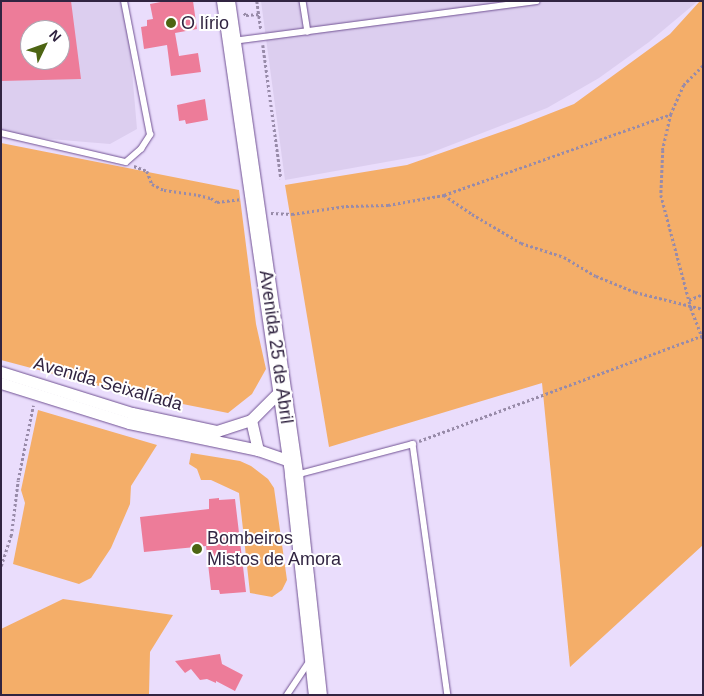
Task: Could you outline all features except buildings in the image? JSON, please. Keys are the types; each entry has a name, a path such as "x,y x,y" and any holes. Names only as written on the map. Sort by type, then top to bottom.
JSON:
{"main road":[{"name":"Avenida 25 de Abril","path":"226,1 293,468 318,695"}],"street":[{"name":"Avenida Seixalíada","path":"1,372 132,413 217,431 251,420 282,389"},
{"name":"Avenida Seixalíada","path":"1,383 129,423 258,450 293,468"},
{"path":"251,420 258,450"}],"lane":[{"path":"1,132 126,162 141,149 150,136 124,1"},
{"path":"303,1 308,32"},
{"path":"231,42 536,1"},
{"path":"293,468 413,444 448,695"},
{"path":"287,695 314,654"}],"path":[{"path":"257,1 281,179"},
{"path":"242,11 246,15 259,14"},
{"path":"413,444 702,338 691,308 661,195 663,150 671,114 684,85 703,66"},
{"path":"257,212 292,214 346,206 388,205 444,195 671,114"},
{"path":"126,162 147,171 152,184 164,190 198,195 217,202 242,199"},
{"path":"444,195 521,243 564,257 596,276 635,292 691,308 703,309"},
{"path":"689,300 703,294"},
{"path":"1,566 11,536 18,480 33,406"}],"shaded area":[{"path":"1,1 126,1 137,129 110,144 1,135"},
{"path":"261,1 698,1 649,42 599,78 547,108 425,155 285,180"},
{"path":"700,1 703,1 703,545 570,667 542,383 329,447 285,185 407,165 574,104 670,34"},
{"path":"1,143 239,190 256,324 266,369 252,394 228,413 122,392 1,360"},
{"path":"38,410 157,445 131,486 130,504 111,548 91,578 79,584 13,564 25,503 21,490"},
{"path":"191,453 240,461 251,466 268,479 274,488 287,580 282,590 272,597 250,593 239,493 211,480 201,480 197,469 189,464"},
{"path":"63,599 173,615 150,652 149,694 1,695 1,629"}],"place":[{"name":"O lírio","path":"171,23"},
{"name":"Bombeiros Mistos de Amora","path":"197,549"}]}
